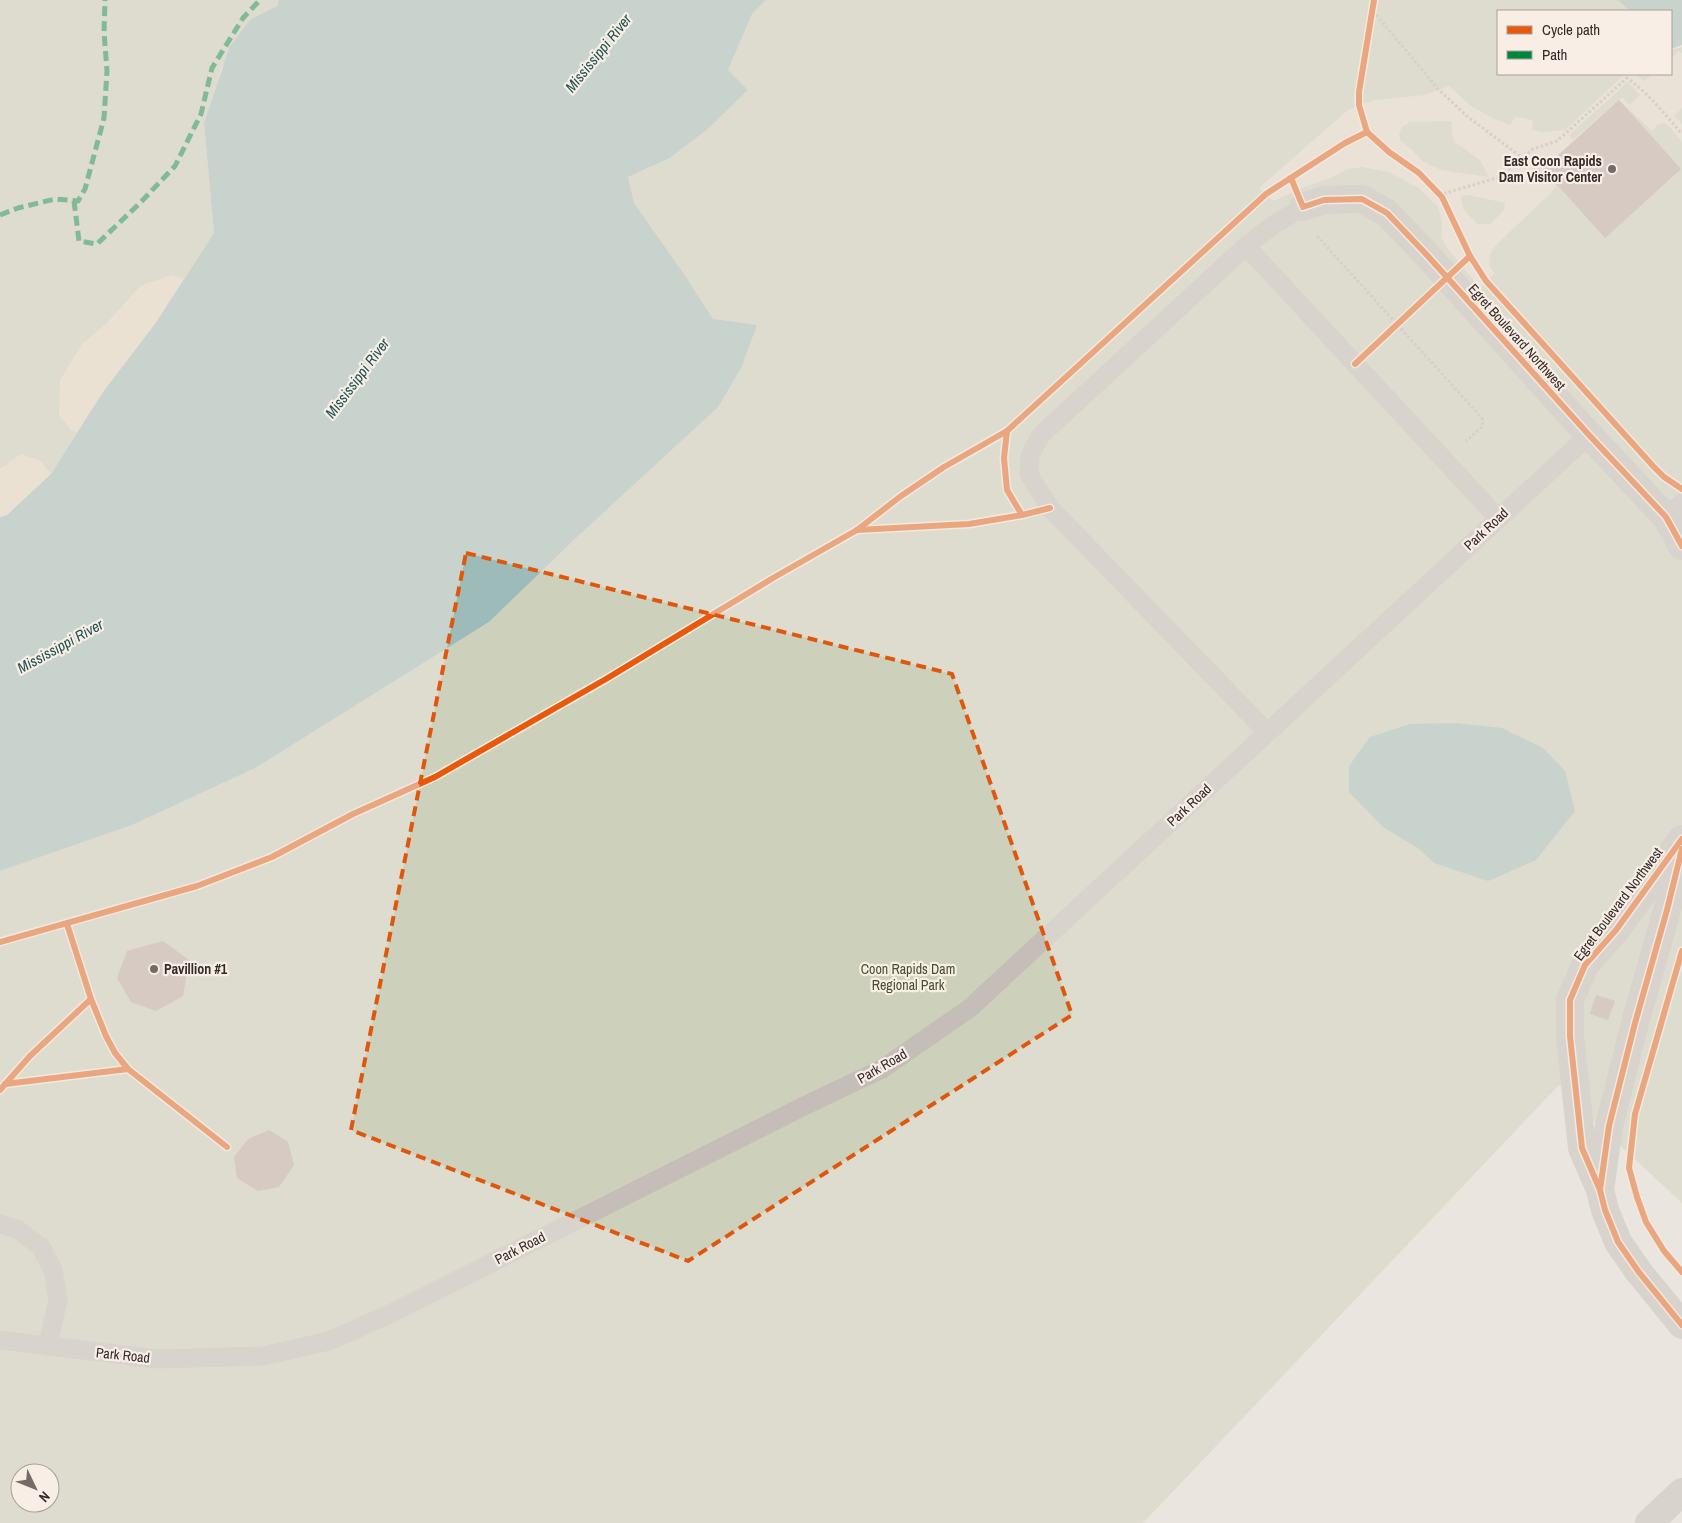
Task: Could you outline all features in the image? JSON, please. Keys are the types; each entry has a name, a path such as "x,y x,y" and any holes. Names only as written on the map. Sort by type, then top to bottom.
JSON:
{"street":[{"name":"Egret Boulevard Northwest","path":"1303,207 1324,200 1362,199 1387,213 1589,435 1674,510 1682,546"},
{"name":"Egret Boulevard Northwest","path":"1682,839 1616,930 1585,965 1570,1000 1570,1036 1582,1148 1600,1190 1605,1210 1618,1242 1638,1271 1682,1325"},
{"name":"Egret Boulevard Northwest","path":"1600,1190 1609,1126 1682,849"},
{"path":"1649,1523 1682,1492"}],"lane":[{"path":"1267,732 1050,508 1029,474 1030,455 1041,435 1246,246 1272,226 1303,207"},
{"path":"1246,246 1498,518"},
{"name":"Park Road","path":"0,1340 167,1359 263,1356 329,1341 392,1313 804,1106 882,1069 970,1008 1589,435"},
{"path":"0,1224 17,1229 41,1247 53,1270 58,1300 48,1346"}],"path":[{"path":"1371,20 1373,8"},
{"path":"1373,8 1438,89 1468,117 1552,180"},
{"path":"1432,187 1440,196 1500,177 1533,149 1557,141 1627,78 1642,89 1658,105 1682,134"},
{"path":"1303,207 1312,230 1396,327 1482,418 1483,426 1445,461"},
{"path":"1396,327 1405,318"}],"highlighted area":[{"path":"466,553 952,674 1072,1015 688,1261 351,1130"}],"green space":[{"path":"0,0 279,0 277,6 251,19 221,69 204,123 214,233 155,324 103,392 51,474 0,517"},
{"name":"Coon Rapids Dam Regional Park","path":"766,0 1619,0 1629,10 1497,10 1497,75 1672,75 1672,50 1682,47 1682,1203 1585,1113 1559,1085 1143,1523 0,1523 0,871 132,825 254,768 489,622 579,535 713,319 634,203 628,177 670,158 709,128 748,90 728,70 752,14"}],"sand":[{"path":"171,275 184,279 155,324 103,392 77,433 71,430 59,415 60,380 82,344 107,323 140,286"},
{"path":"21,454 41,461 51,474 7,515 0,517 0,469"}],"shaded area":[{"path":"1679,51 1682,53 1682,108 1674,116 1682,124 1682,142 1669,126 1664,123 1657,125 1652,131 1619,100 1543,169 1556,185 1552,192 1496,245 1489,256 1490,267 1495,273 1480,288 1447,248 1441,237 1442,222 1438,207 1420,189 1388,172 1362,167 1348,169 1331,178 1273,201 1259,188 1348,110 1375,100 1424,95 1449,86 1470,105 1490,117 1510,125 1515,117 1533,120 1532,130 1542,132 1565,130 1624,75 1636,75 1644,81 1652,75 1672,75 1672,57","holes":["1628,82 1640,95 1629,105 1622,97 1573,140 1569,135","1451,121 1455,142 1481,161 1489,177 1441,170 1421,160 1401,141 1399,134 1402,127 1410,122","1467,195 1505,203 1504,210 1490,224 1477,224 1463,209 1461,199 1462,196"]}],"water":[{"name":"Mississippi River","path":"279,0 766,0 752,14 728,70 748,90 709,128 670,158 628,177 634,203 713,319 757,325 741,368 718,407 579,535 489,622 255,768 132,825 0,871 0,517 7,515 51,474 103,392 155,324 214,233 204,123 230,46 251,19 277,6"},
{"path":"1618,0 1682,0 1682,45 1672,49 1672,10 1629,10"},
{"path":"1455,723 1502,728 1543,748 1565,771 1575,811 1536,860 1488,881 1434,863 1418,848 1383,827 1349,792 1349,766 1370,737 1410,724"}],"building":[{"name":"East Coon Rapids Dam Visitor Center","path":"1619,100 1681,169 1605,238 1543,169"},
{"name":"Pavillion #1","path":"163,941 189,960 183,996 156,1011 131,1002 117,978 127,951"},
{"path":"1596,995 1615,1001 1608,1020 1590,1014"},
{"path":"269,1130 288,1142 294,1165 279,1187 258,1191 237,1178 234,1157 248,1139"}],"marked path":[{"path":"0,215 18,208 55,199 78,201 85,189 104,118 107,71 104,32 105,0"},
{"path":"74,201 79,241 97,244 175,166 201,114 212,68 243,18 260,0"}],"cycle path":[{"path":"1367,132 1359,105 1359,92 1374,0"},
{"path":"1367,132 1389,152 1419,173 1442,197 1470,256 1486,281 1653,466 1664,477 1682,489"},
{"path":"0,942 197,886 272,857 353,814 435,777 606,679 773,578 857,530 901,496 944,467 1007,431 1266,194 1345,143 1367,132"},
{"path":"1291,178 1303,207 1324,200 1362,199 1387,213 1666,517 1682,546"},
{"path":"1355,364 1470,256"},
{"path":"1007,431 1004,458 1007,490 1022,515"},
{"path":"857,530 969,524 1050,508"},
{"path":"1682,839 1616,930 1585,965 1570,1000 1570,1036 1582,1148 1600,1190 1605,1210 1618,1242 1638,1271 1682,1325"},
{"path":"1600,1190 1609,1126 1682,849"},
{"path":"0,1090 30,1056 91,999 67,924"},
{"path":"1682,951 1635,1114 1629,1168 1646,1222 1664,1251 1682,1272"},
{"path":"91,999 106,1036 115,1053 128,1069 227,1147"},
{"path":"5,1084 128,1069"}],"place":[{"name":"East Coon Rapids Dam Visitor Center","path":"1612,169"},
{"name":"Pavillion #1","path":"154,969"}]}
